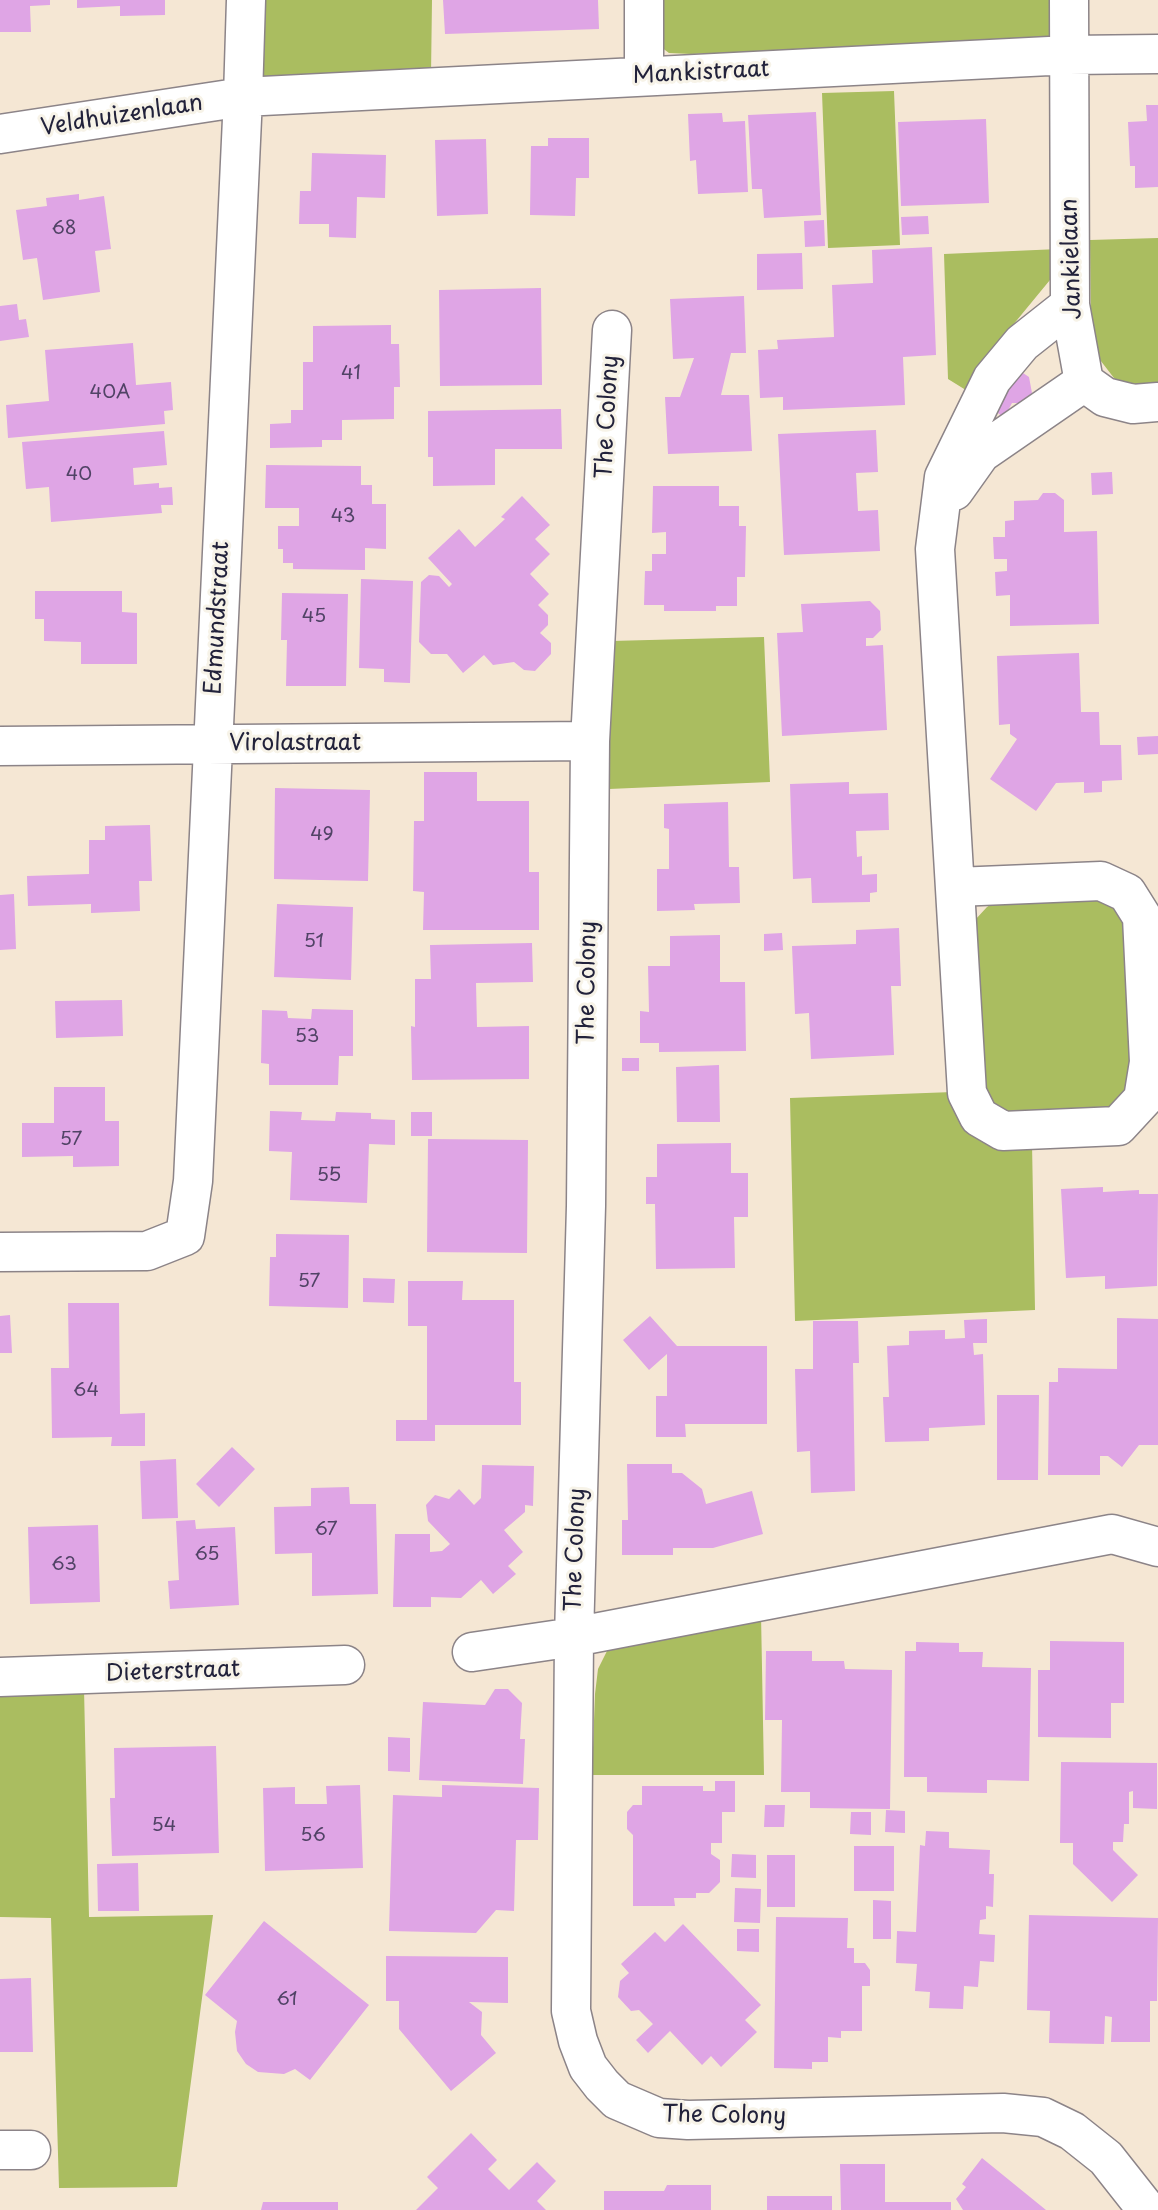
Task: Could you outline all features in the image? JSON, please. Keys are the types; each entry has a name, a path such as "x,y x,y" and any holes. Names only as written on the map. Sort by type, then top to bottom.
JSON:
{"street":[{"name":"Edmundstraat","path":"0,1252 147,1251 185,1236 193,1181 246,0"},
{"path":"643,76 644,0"},
{"name":"Jankielaan","path":"1069,0 1070,305 1084,382"},
{"name":"Mankistraat","path":"243,97 1069,55 1158,54"},
{"name":"Veldhuizenlaan","path":"0,134 243,97"},
{"path":"956,887 1101,881 1127,893 1142,917 1149,1062 1143,1099 1118,1126 1003,1131 979,1117 967,1093 935,549 944,477 992,379 1022,343 1070,305"},
{"name":"The Colony","path":"612,330 590,741 586,1206 574,1637 571,2011 578,2041 588,2067 617,2100 659,2118 688,2120 945,2113 1003,2113 1043,2118 1072,2131 1106,2158 1147,2210 1158,2196"},
{"path":"938,513 981,453 1084,382 1105,397 1133,404 1158,402"},
{"name":"Virolastraat","path":"0,746 590,741"},
{"name":"The Colony","path":"472,1652 574,1637 1112,1534 1158,1547"},
{"name":"Dieterstraat","path":"0,1677 345,1665"}],"green space":[{"path":"258,0 432,0 431,75 272,83 261,76"},
{"path":"655,0 1060,0 1059,33 1041,42 669,53 657,44"},
{"path":"894,91 900,245 828,248 822,93"},
{"path":"1158,238 1158,392 1134,390 1114,378 1097,356 1091,333 1090,240"},
{"path":"1059,249 1059,269 980,365 969,392 948,379 944,254"},
{"path":"764,637 770,782 609,789 611,641"},
{"path":"1100,896 1124,913 1136,1086 1117,1108 1015,1119 986,1107 975,920 996,901"},
{"path":"953,1092 1032,1143 1035,1310 795,1321 790,1098"},
{"path":"761,1614 764,1775 592,1775 598,1669 607,1651 626,1641"},
{"path":"84,1688 89,1917 213,1915 177,2187 59,2188 51,1918 0,1917 0,1689"}],"building":[{"path":"0,0 50,0 50,5 30,6 31,32 0,32"},
{"path":"77,0 165,0 165,15 120,16 120,6 77,8"},
{"path":"443,0 598,0 599,29 445,34"},
{"path":"1146,105 1158,105 1158,187 1135,188 1135,166 1130,166 1128,122 1147,121"},
{"path":"816,112 821,215 764,218 762,189 752,189 748,115"},
{"path":"722,113 723,122 745,121 748,192 698,194 696,160 690,161 688,114"},
{"path":"986,119 989,203 901,206 898,122"},
{"path":"548,138 589,138 589,178 576,178 575,216 530,215 531,146 548,146"},
{"path":"486,139 488,214 437,216 435,140"},
{"path":"312,153 386,155 385,198 357,197 356,238 329,237 329,224 299,224 300,191 311,191"},
{"path":"79,194 79,200 104,196 111,249 95,251 100,292 43,300 37,258 23,260 16,210 47,206 46,198"},
{"path":"928,216 929,234 902,235 901,217"},
{"path":"824,220 825,246 805,247 804,221"},
{"path":"932,247 936,355 903,357 905,405 783,410 783,397 760,398 758,350 778,349 777,340 834,337 832,285 873,283 872,250"},
{"path":"802,253 803,289 757,290 757,254"},
{"path":"541,288 542,385 440,386 439,290"},
{"path":"744,296 746,353 731,353 721,395 749,395 752,451 668,454 665,397 680,397 694,358 673,359 670,299"},
{"path":"17,304 19,320 26,319 29,337 0,341 0,306"},
{"path":"391,325 391,344 399,344 400,387 394,387 394,419 342,420 342,440 322,440 322,447 270,448 270,424 291,423 291,410 303,410 303,362 313,362 313,326"},
{"path":"133,343 136,385 171,382 173,410 164,411 165,424 8,438 6,405 49,401 45,350"},
{"path":"1017,369 1029,377 1032,393 1023,403 1012,403 1004,418 988,405"},
{"path":"561,409 562,449 495,449 495,485 433,486 433,457 428,457 428,411"},
{"path":"876,430 878,472 856,473 858,511 878,510 880,551 784,555 778,434"},
{"path":"164,431 167,465 133,468 134,485 159,483 159,488 172,487 173,505 161,505 162,513 51,522 49,487 26,489 22,442"},
{"path":"266,465 361,466 361,485 372,485 372,504 386,504 386,549 365,548 365,570 293,569 293,563 283,563 283,549 278,549 278,526 299,526 299,508 265,508"},
{"path":"1112,472 1113,494 1092,495 1091,473"},
{"path":"653,486 719,486 719,506 739,506 739,526 746,526 745,577 737,577 737,606 716,606 716,611 664,611 664,605 644,605 645,571 652,571 652,554 666,554 666,532 652,533"},
{"path":"1043,493 1055,493 1064,500 1064,532 1097,531 1099,624 1010,626 1010,595 996,596 995,572 1007,571 1007,559 994,559 993,537 1005,537 1005,521 1014,520 1014,501 1038,500"},
{"path":"522,496 550,525 535,539 550,554 530,574 549,594 538,605 548,615 548,625 540,633 551,643 551,654 535,671 524,670 514,662 493,665 484,655 463,673 447,654 431,654 419,642 421,582 429,575 439,576 449,587 452,584 428,558 459,529 475,547 505,519 501,517"},
{"path":"361,579 413,581 410,683 384,682 384,669 359,668"},
{"path":"35,591 122,591 122,612 137,613 137,664 81,664 81,642 44,641 44,619 35,619"},
{"path":"282,593 348,594 346,686 286,686 287,640 281,640"},
{"path":"870,601 880,611 881,630 873,638 866,638 866,646 883,645 887,730 782,736 777,633 803,632 801,604"},
{"path":"1079,653 1081,712 1099,712 1100,745 1121,745 1122,780 1102,781 1102,792 1084,793 1084,782 1056,783 1036,811 990,779 1017,739 1010,734 1010,724 999,725 997,656"},
{"path":"1158,736 1158,754 1138,755 1137,737"},
{"path":"424,772 477,772 477,801 529,801 529,872 539,872 539,930 423,930 424,892 413,891 414,821 424,821"},
{"path":"849,782 849,794 888,793 889,830 856,831 857,857 862,856 862,875 877,874 877,892 870,893 870,902 812,903 811,878 793,879 790,784"},
{"path":"275,788 370,790 368,881 274,879"},
{"path":"728,802 729,867 739,867 740,903 694,904 695,910 657,911 657,869 669,869 669,829 664,828 664,804"},
{"path":"150,825 152,881 139,881 140,911 91,913 91,904 28,906 27,876 89,874 89,840 105,840 105,826"},
{"path":"14,894 16,949 0,950 0,895"},
{"path":"277,904 353,907 351,980 274,977"},
{"path":"899,928 901,986 891,986 894,1055 811,1059 809,1013 795,1014 792,946 856,944 856,930"},
{"path":"782,933 783,950 764,951 764,934"},
{"path":"720,935 720,982 745,982 746,1051 659,1052 659,1043 640,1043 640,1011 649,1012 648,966 670,966 670,936"},
{"path":"532,943 533,982 476,983 477,1027 529,1026 529,1079 412,1080 411,1026 415,1027 415,979 431,979 430,945"},
{"path":"122,1000 123,1036 56,1038 55,1001"},
{"path":"312,1009 353,1010 353,1056 339,1056 338,1085 269,1085 269,1064 261,1063 262,1010 287,1011 288,1018 311,1019"},
{"path":"622,1058 639,1058 639,1071 622,1071"},
{"path":"719,1065 720,1122 677,1122 676,1067"},
{"path":"54,1087 105,1087 105,1121 119,1121 119,1166 73,1167 73,1156 22,1157 22,1123 54,1123"},
{"path":"270,1111 302,1112 301,1120 335,1121 336,1112 371,1113 371,1119 395,1120 395,1145 369,1144 367,1203 290,1200 292,1152 269,1151"},
{"path":"411,1112 432,1112 432,1136 411,1136"},
{"path":"428,1139 528,1140 527,1253 427,1252"},
{"path":"731,1143 731,1173 748,1173 748,1217 734,1217 735,1268 656,1269 655,1204 646,1204 646,1177 657,1177 657,1144"},
{"path":"1103,1187 1103,1192 1139,1190 1139,1194 1158,1194 1157,1286 1105,1289 1105,1276 1066,1278 1061,1189"},
{"path":"276,1234 349,1235 348,1308 269,1306 270,1257 276,1257"},
{"path":"363,1278 395,1279 394,1303 363,1302"},
{"path":"408,1281 463,1281 462,1300 514,1300 514,1382 521,1382 521,1425 435,1425 435,1441 396,1441 396,1420 427,1420 427,1326 408,1326"},
{"path":"68,1303 119,1303 120,1414 145,1413 145,1446 111,1446 112,1437 52,1438 51,1368 69,1368"},
{"path":"10,1315 12,1353 0,1353 0,1316"},
{"path":"650,1316 677,1346 767,1346 767,1424 685,1424 686,1437 656,1437 656,1396 667,1396 667,1354 649,1370 623,1340"},
{"path":"1117,1318 1158,1319 1158,1445 1139,1445 1122,1467 1108,1456 1100,1456 1100,1475 1048,1475 1049,1382 1058,1382 1058,1368 1117,1369"},
{"path":"987,1319 987,1343 973,1343 974,1355 983,1354 985,1425 929,1428 929,1441 885,1442 883,1397 889,1397 887,1346 909,1345 909,1331 945,1330 945,1339 965,1338 964,1320"},
{"path":"813,1321 858,1321 859,1363 853,1363 855,1491 811,1493 810,1451 797,1452 795,1369 813,1369"},
{"path":"997,1395 1039,1395 1038,1480 997,1480"},
{"path":"232,1447 255,1469 219,1507 196,1484"},
{"path":"176,1459 178,1518 142,1519 140,1461"},
{"path":"627,1464 672,1464 672,1473 682,1473 702,1489 706,1504 752,1491 763,1534 713,1548 673,1548 673,1555 622,1555 622,1520 628,1520"},
{"path":"482,1465 534,1466 533,1506 525,1505 525,1512 504,1530 523,1552 508,1566 516,1574 493,1594 481,1580 461,1598 431,1597 431,1607 393,1607 395,1534 430,1534 430,1552 442,1551 450,1544 428,1521 426,1505 435,1495 449,1499 459,1489 474,1505 481,1498"},
{"path":"349,1487 350,1504 376,1504 378,1594 312,1596 312,1553 275,1554 274,1507 311,1506 311,1488"},
{"path":"195,1520 196,1529 235,1527 239,1605 170,1609 168,1581 179,1580 176,1521"},
{"path":"98,1525 100,1602 30,1604 28,1527"},
{"path":"1050,1641 1124,1642 1124,1703 1111,1703 1111,1738 1038,1737 1038,1670 1050,1670"},
{"path":"916,1642 959,1643 959,1652 983,1652 982,1667 1031,1668 1029,1781 987,1780 987,1793 927,1792 927,1777 904,1777 905,1651 916,1651"},
{"path":"766,1651 812,1651 812,1661 844,1661 845,1669 892,1670 890,1809 810,1808 810,1792 781,1792 782,1720 765,1720"},
{"path":"495,1689 508,1689 522,1703 520,1739 525,1739 523,1784 419,1780 423,1702 485,1705"},
{"path":"388,1737 410,1738 410,1772 388,1771"},
{"path":"216,1746 219,1853 112,1856 110,1798 115,1798 114,1748"},
{"path":"1061,1762 1157,1763 1157,1809 1133,1808 1133,1791 1129,1792 1129,1824 1124,1824 1123,1842 1113,1842 1113,1850 1138,1875 1112,1902 1073,1864 1073,1843 1060,1843"},
{"path":"715,1781 735,1781 735,1812 722,1812 722,1843 711,1843 711,1854 720,1860 720,1882 709,1893 696,1893 696,1898 674,1898 675,1906 633,1906 633,1835 627,1829 627,1812 633,1805 642,1805 642,1786 703,1786 703,1791 715,1791"},
{"path":"360,1785 363,1868 265,1871 263,1788 295,1787 295,1804 327,1804 326,1786"},
{"path":"442,1785 539,1788 538,1840 516,1840 514,1911 496,1910 476,1933 389,1931 393,1795 442,1797"},
{"path":"765,1805 785,1805 784,1827 764,1827"},
{"path":"886,1810 905,1811 905,1833 885,1832"},
{"path":"851,1812 871,1812 871,1835 850,1834"},
{"path":"926,1831 949,1832 949,1848 990,1850 989,1874 994,1874 993,1907 986,1906 986,1919 980,1920 979,1934 995,1935 994,1962 980,1961 978,1987 964,1986 963,2009 929,2008 930,1992 915,1991 917,1964 896,1963 897,1931 916,1932 920,1845 925,1846"},
{"path":"854,1846 894,1846 894,1891 854,1891"},
{"path":"732,1854 756,1855 756,1878 731,1877"},
{"path":"767,1855 795,1855 795,1907 767,1907"},
{"path":"138,1863 139,1911 98,1911 97,1864"},
{"path":"735,1888 761,1889 760,1923 734,1922"},
{"path":"873,1900 891,1901 891,1939 873,1939"},
{"path":"1029,1915 1158,1918 1157,2001 1150,2001 1150,2042 1111,2042 1112,2017 1105,2016 1104,2044 1049,2043 1050,2011 1027,2010"},
{"path":"776,1917 848,1918 847,1948 854,1948 854,1963 865,1963 870,1970 870,1986 862,1986 862,2031 841,2031 841,2038 828,2037 828,2062 812,2062 812,2069 774,2068"},
{"path":"264,1921 369,2005 310,2080 295,2069 284,2074 258,2072 246,2064 237,2051 237,2021 205,1995"},
{"path":"683,1924 761,2005 745,2020 757,2032 721,2067 711,2056 702,2065 670,2031 648,2053 636,2040 653,2024 639,2010 631,2011 618,1997 620,1981 629,1973 621,1964 655,1932 665,1942"},
{"path":"737,1929 759,1929 759,1952 737,1951"},
{"path":"386,1956 508,1957 508,2003 469,2002 482,2012 481,2035 496,2053 451,2091 399,2029 399,2001 386,2001"},
{"path":"31,1978 33,2052 0,2052 0,1979"},
{"path":"471,2133 497,2160 488,2169 509,2190 537,2162 556,2181 537,2201 546,2210 416,2210 438,2188 427,2177"},
{"path":"982,2158 1046,2210 963,2210 956,2199 966,2187 962,2184"},
{"path":"840,2164 885,2164 885,2202 951,2202 951,2210 841,2210"},
{"path":"667,2185 711,2185 711,2210 604,2210 604,2191 664,2191"},
{"path":"767,2196 832,2196 832,2210 767,2210"},
{"path":"263,2202 338,2202 338,2210 261,2210"}]}
